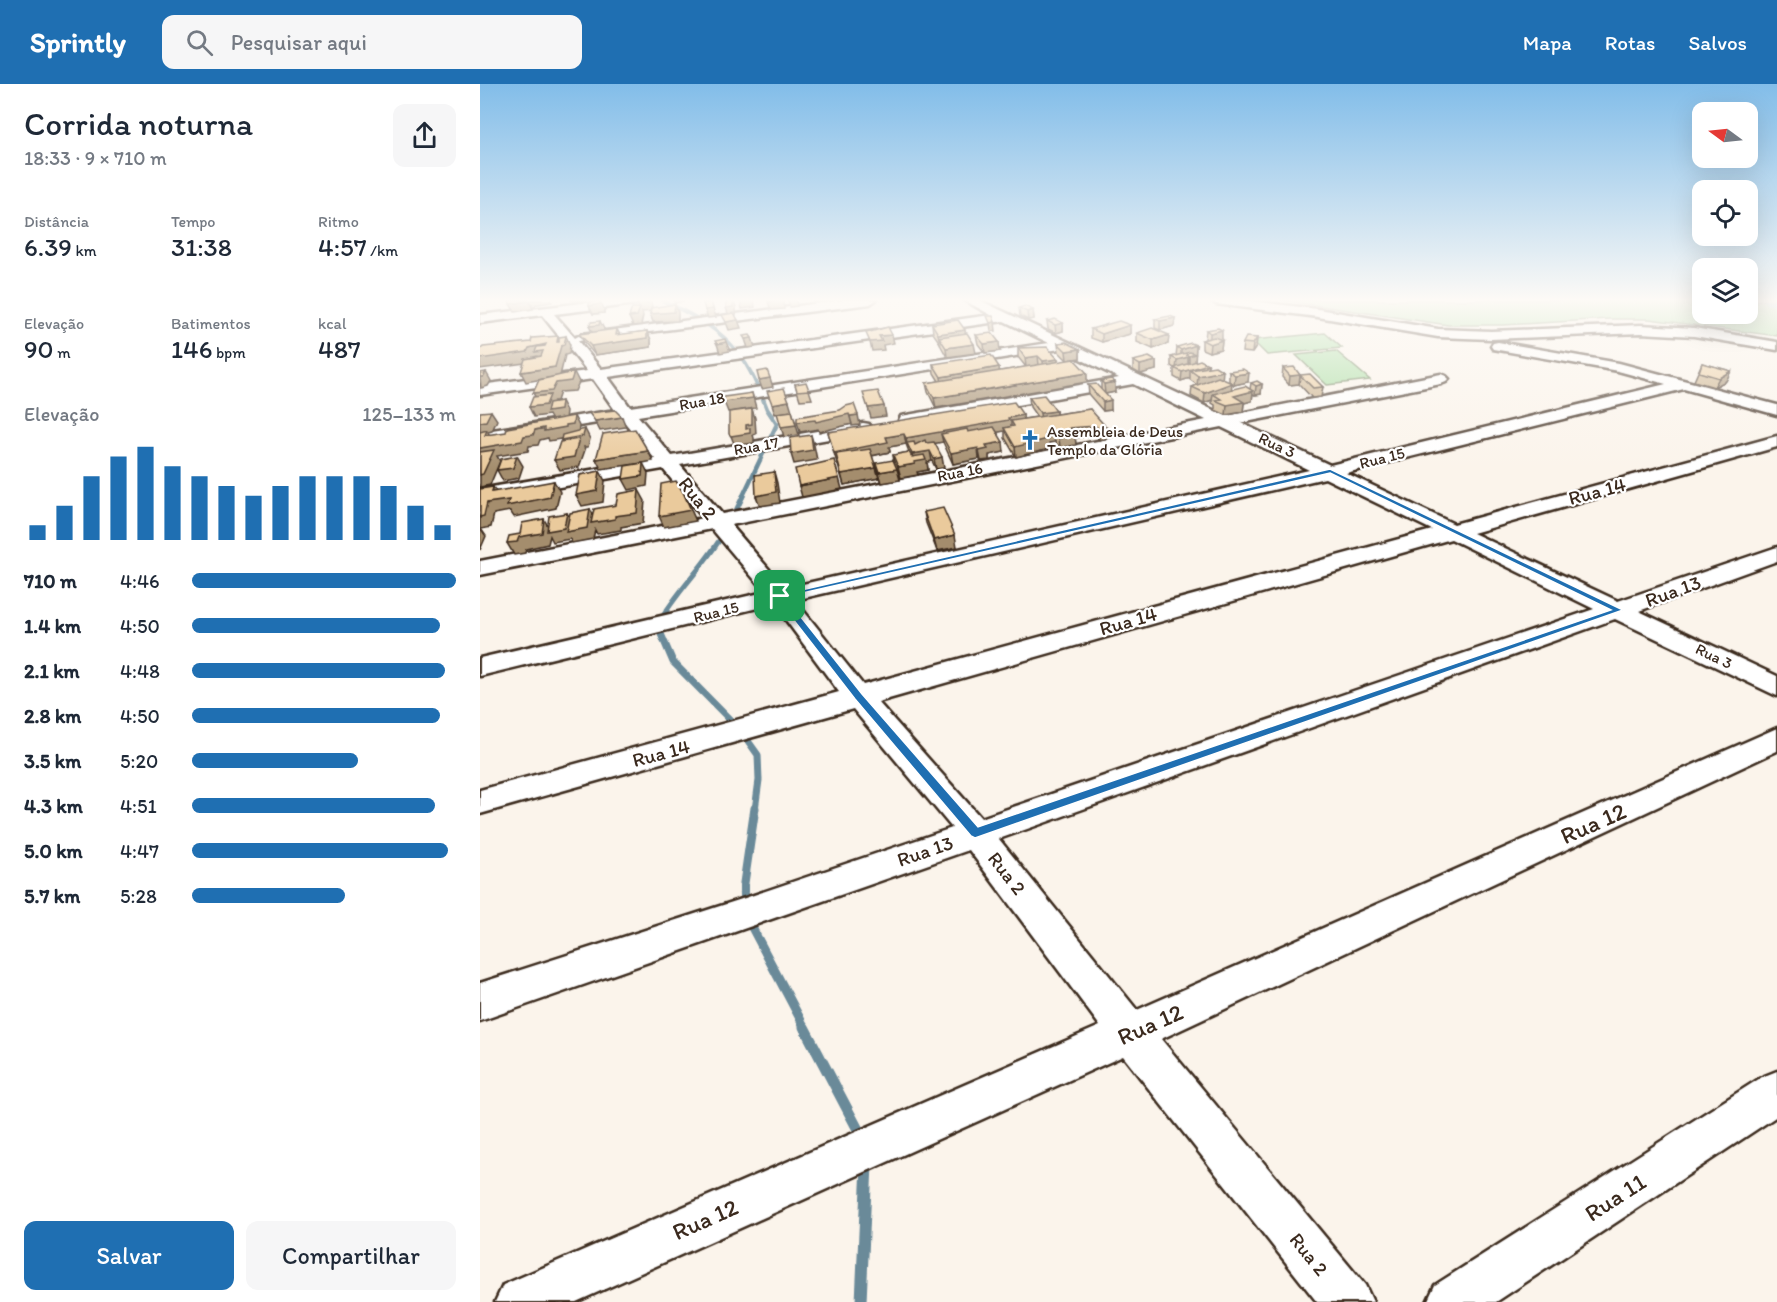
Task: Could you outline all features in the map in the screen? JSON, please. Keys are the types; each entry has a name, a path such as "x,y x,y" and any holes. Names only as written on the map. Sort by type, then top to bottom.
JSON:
{"street":[{"name":"Rua 2","path":"578,357 597,373 627,414 780,596 858,697 975,833 1130,1034 1348,1302"},
{"path":"480,390 715,357"},
{"name":"Rua 18","path":"480,437 759,391 987,357"},
{"name":"Rua 3","path":"1091,357 1777,687"},
{"path":"1560,357 1619,367 1777,410"},
{"name":"Rua 17","path":"480,495 1138,379"},
{"name":"Rua 16","path":"480,568 1441,379"},
{"name":"Rua 15","path":"480,667 1330,471 1687,384"},
{"name":"Rua 14","path":"480,802 1777,441"},
{"name":"Rua 13","path":"480,1002 745,914 1777,554"},
{"name":"Rua 12","path":"520,1302 868,1147 1130,1034 1777,739"},
{"name":"Rua 11","path":"1452,1302 1777,1092"}],"green space":[{"path":"1298,357 1343,357 1370,380 1327,385"}],"building":[{"path":"558,357 555,367 521,372 525,359"},
{"path":"992,357 999,367 941,377 933,364"},
{"path":"1039,357 1056,357 1058,359 1043,361"},
{"path":"1149,357 1156,361 1140,365 1133,361"},
{"path":"1171,357 1188,357 1188,357 1177,360"},
{"path":"1074,359 1087,373 934,398 926,383"},
{"path":"1200,360 1208,364 1182,372 1174,368"},
{"path":"1702,363 1731,371 1719,378 1699,372"},
{"path":"1215,366 1223,371 1198,376 1190,370"},
{"path":"1294,367 1300,375 1290,376 1283,368"},
{"path":"1243,369 1249,373 1235,375 1229,371"},
{"path":"767,370 770,378 759,380 757,372"},
{"path":"574,372 571,381 556,383 552,391 533,393 539,380"},
{"path":"1310,374 1323,387 1313,388 1300,375"},
{"path":"1218,377 1232,383 1205,393 1192,387"},
{"path":"1111,379 1115,382 1104,384 1101,381"},
{"path":"1257,381 1262,384 1256,386 1251,383"},
{"path":"806,382 809,390 797,391 795,384"},
{"path":"1096,384 1111,400 1103,402 1088,385"},
{"path":"1245,386 1253,391 1234,396 1244,402 1227,405 1215,400 1221,399 1213,394"},
{"path":"784,388 789,401 772,404 767,391"},
{"path":"878,391 884,406 868,408 863,393"},
{"path":"752,393 753,398 724,402 724,397"},
{"path":"550,395 546,405 529,407 533,397"},
{"path":"1044,395 1056,411 1040,413 1029,397"},
{"path":"561,401 560,410 547,412 549,403"},
{"path":"1014,402 1023,415 1008,418 1009,420 906,438 904,434 886,437 888,442 834,453 828,432"},
{"path":"854,404 858,415 850,416 849,414 816,422 815,420 797,422 797,417 840,410"},
{"path":"752,409 752,424 746,425 746,429 750,428 750,433 731,436 729,434 729,412"},
{"path":"1090,409 1107,428 1099,430 1096,426 1070,428 1075,435 1059,438 1054,432 1045,433 1048,439 1015,447 1004,428 1014,426 1011,421"},
{"path":"615,410 622,417 595,421 589,413"},
{"path":"491,411 486,421 480,422 480,412"},
{"path":"792,411 796,425 781,427 777,413"},
{"path":"574,416 573,424 566,425 566,427 544,431 544,428 535,430 533,435 524,436 522,441 480,448 480,432 487,430 485,435 506,432 507,428"},
{"path":"994,427 1003,442 986,445 988,449 979,451 978,448 951,453 941,434 967,429 968,432"},
{"path":"585,429 583,436 561,440 562,435"},
{"path":"635,429 648,451 596,459 603,434"},
{"path":"811,435 813,450 791,454 790,438"},
{"path":"579,439 574,457 554,460 560,442"},
{"path":"925,440 926,443 934,442 942,457 934,459 930,451 912,454 907,443 914,442 915,445"},
{"path":"870,449 876,468 841,474 836,454"},
{"path":"494,450 483,474 480,475 480,452"},
{"path":"909,452 912,457 924,455 926,460 898,467 893,455"},
{"path":"517,456 513,468 497,470 501,459"},
{"path":"834,460 839,478 799,486 795,469"},
{"path":"893,460 897,469 879,472 876,463"},
{"path":"643,463 642,476 623,479 625,466"},
{"path":"600,471 597,491 576,495 580,475"},
{"path":"774,472 776,492 756,496 755,475"},
{"path":"554,481 550,497 507,506 509,500 487,503 484,516 480,517 480,489 493,487 492,492"},
{"path":"676,481 691,510 659,516 661,484"},
{"path":"639,490 637,513 591,523 594,509 616,505 618,494"},
{"path":"943,508 955,535 934,540 924,512"},
{"path":"590,509 587,528 566,532 570,513"},
{"path":"567,513 564,528 547,531 549,516"},
{"path":"544,519 542,533 519,537 517,542 507,543 509,536 520,534 522,523"}],"waterway":[{"path":"741,357 758,388"},
{"path":"742,498 777,424 767,409 758,386"},
{"path":"732,519 743,496"},
{"path":"661,636 657,626 725,531"},
{"path":"661,634 673,662 741,731 758,755 759,780 755,810"},
{"path":"745,907 744,883 755,808"},
{"path":"748,920 805,1028"},
{"path":"804,1027 863,1139"},
{"path":"861,1302 867,1164"}],"place":[{"name":"Assembleia de Deus Templo da Glória","path":"1030,440"}],"route":[{"path":"1330,471 1619,610 975,833 858,697 780,596 1330,471"}]}
